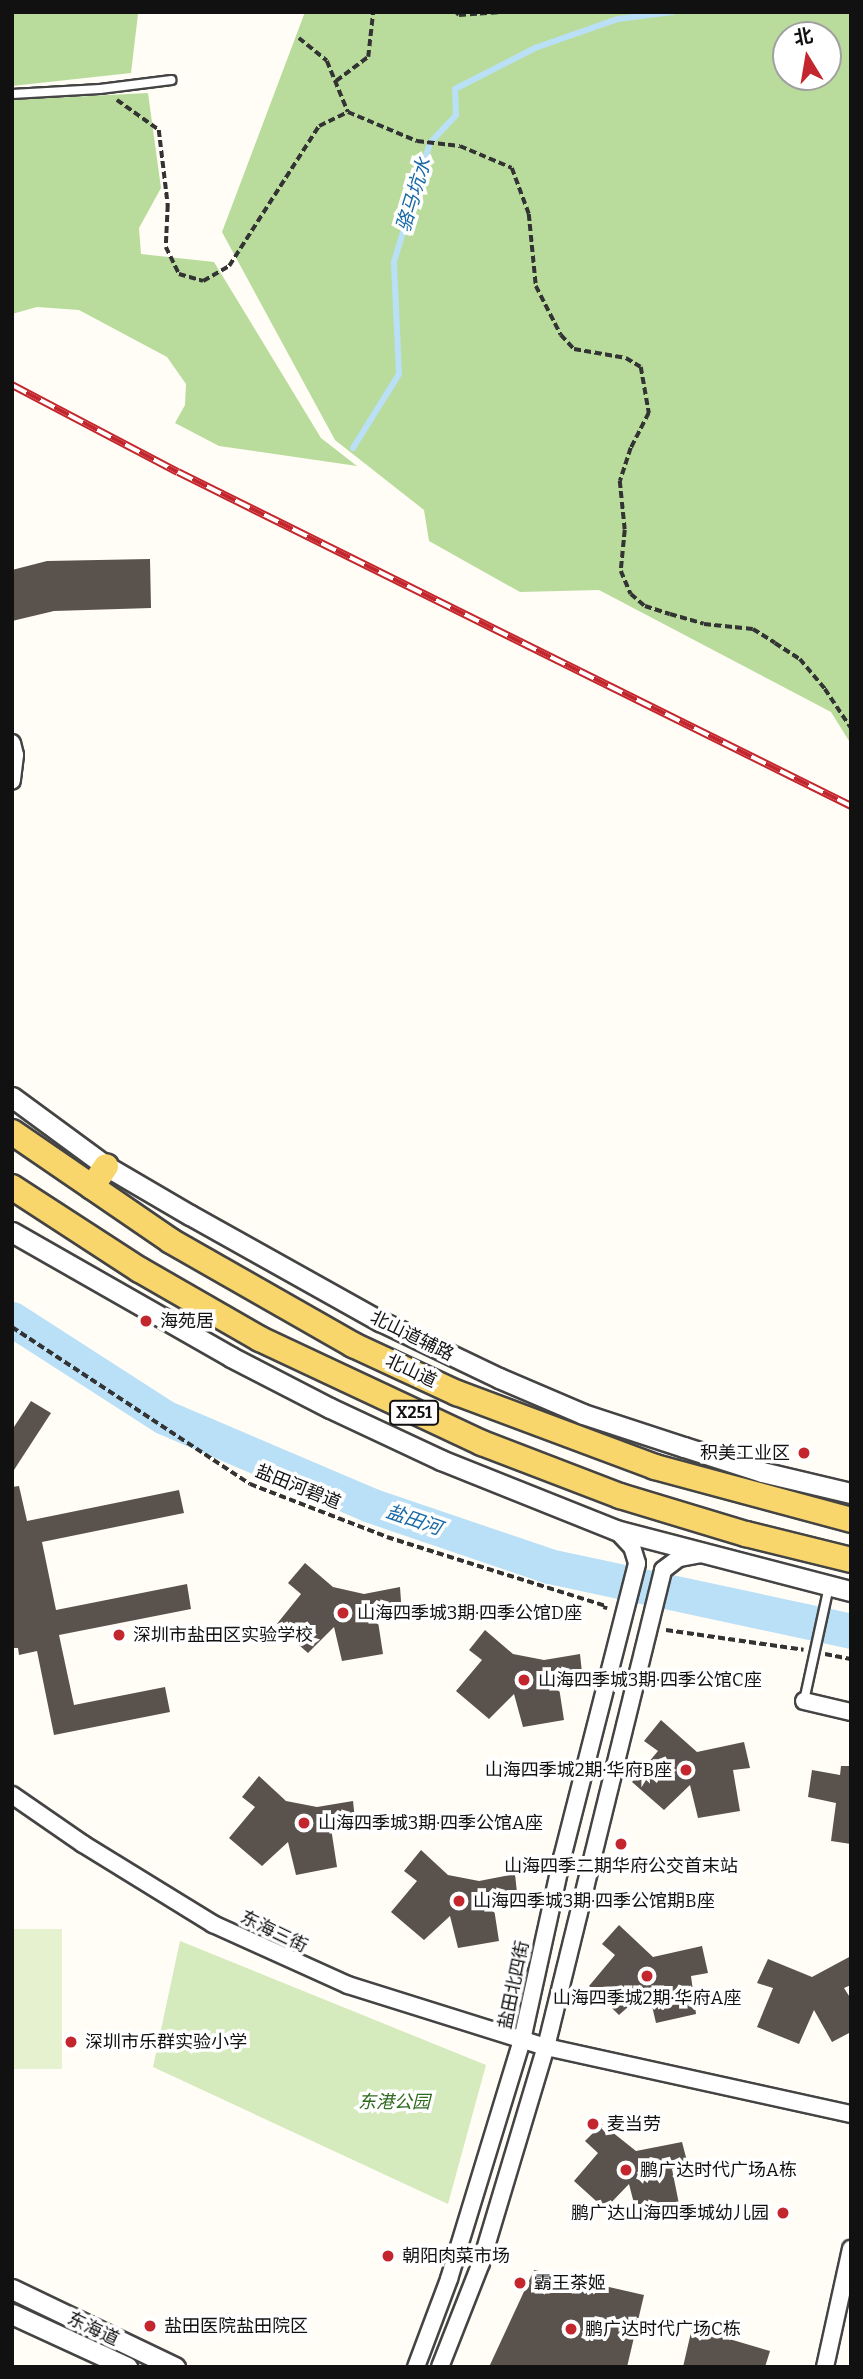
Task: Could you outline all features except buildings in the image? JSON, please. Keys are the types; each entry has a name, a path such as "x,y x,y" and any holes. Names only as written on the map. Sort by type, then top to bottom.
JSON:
{"main road":[{"name":"北山道","path":"12,1132 170,1241 354,1345 457,1393 654,1467 851,1520"},
{"path":"92,1187 106,1166"},
{"name":"北山道","path":"12,1188 139,1270 260,1339 482,1443 620,1496 746,1534 851,1560"}],"street":[{"path":"12,743 15,755 12,780"},
{"name":"北山道辅路","path":"12,1097 106,1166 392,1327 583,1414 762,1472 851,1493"},
{"path":"12,1232 144,1310 330,1408 453,1465 616,1530 701,1554 826,1595 851,1591"},
{"path":"654,1467 684,1447"},
{"name":"盐田北四街","path":"416,2367 449,2279 522,2040 562,1858 637,1563 632,1546 616,1530"},
{"path":"440,2367 481,2263 546,2047 663,1570 679,1558 701,1554"},
{"path":"804,1701 851,1712"},
{"name":"东海三街","path":"12,1795 170,1899 252,1943 348,1985 546,2047 851,2114"},
{"path":"825,2367 851,2249"},
{"name":"东海道","path":"12,2289 176,2367"},
{"name":"东海道","path":"12,2314 127,2367"}],"lane":[{"path":"12,94 100,89 171,80"},
{"path":"804,1701 826,1595"}],"path":[{"path":"335,81 368,57 373,12"},
{"path":"456,12 459,15 498,12"},
{"path":"299,38 327,61 348,112 417,142 460,146 512,168 529,214 537,286 561,335 574,349 626,358 641,366 649,413 631,448 620,481 625,530 621,571 631,594 645,606 704,624 753,629 800,659 825,689 851,728"},
{"path":"100,89 159,130 169,205 166,247 180,274 203,281 229,266 319,126 348,112"},
{"name":"盐田河碧道","path":"12,1327 250,1484 387,1538 606,1606"},
{"path":"650,1628 815,1647 851,1659"}],"green space":[{"path":"12,12 218,12 138,14 131,73 12,86"},
{"path":"305,12 851,12 851,744 831,712 599,590 520,592 429,541 424,510 335,440 222,232"},
{"path":"148,93 161,188 139,228 141,254 214,262 321,438 357,466 219,446 175,423 185,405 186,384 167,357 79,310 37,307 12,314 12,100"},
{"path":"12,1929 62,1929 62,2069 12,2069"},
{"name":"东港公园","path":"180,1941 486,2065 448,2204 153,2067"}],"waterway":[{"name":"骆马坑水","path":"353,448 399,374 394,262 430,143 456,115 455,89 535,48 618,19 673,12"},
{"name":"盐田河","path":"12,1319 164,1417 370,1505 549,1566 851,1631"}],"railway":[{"path":"12,385 178,472 851,806"}],"place":[{"name":"海苑居","path":"146,1321"},
{"name":"积美工业区","path":"804,1453"},
{"name":"山海四季城3期·四季公馆D座","path":"343,1613"},
{"name":"深圳市盐田区实验学校","path":"119,1635"},
{"name":"山海四季城3期·四季公馆C座","path":"524,1680"},
{"name":"山海四季城2期·华府B座","path":"686,1770"},
{"name":"山海四季城3期·四季公馆A座","path":"304,1823"},
{"name":"山海四季二期华府公交首末站","path":"621,1844"},
{"name":"山海四季城3期·四季公馆期B座","path":"459,1901"},
{"name":"山海四季城2期·华府A座","path":"647,1976"},
{"name":"深圳市乐群实验小学","path":"71,2042"},
{"name":"麦当劳","path":"593,2124"},
{"name":"鹏广达时代广场A栋","path":"626,2170"},
{"name":"鹏广达山海四季城幼儿园","path":"783,2213"},
{"name":"朝阳肉菜市场","path":"388,2256"},
{"name":"霸王茶姬","path":"520,2283"},
{"name":"盐田医院盐田院区","path":"150,2326"},
{"name":"鹏广达时代广场C栋","path":"571,2329"}]}
